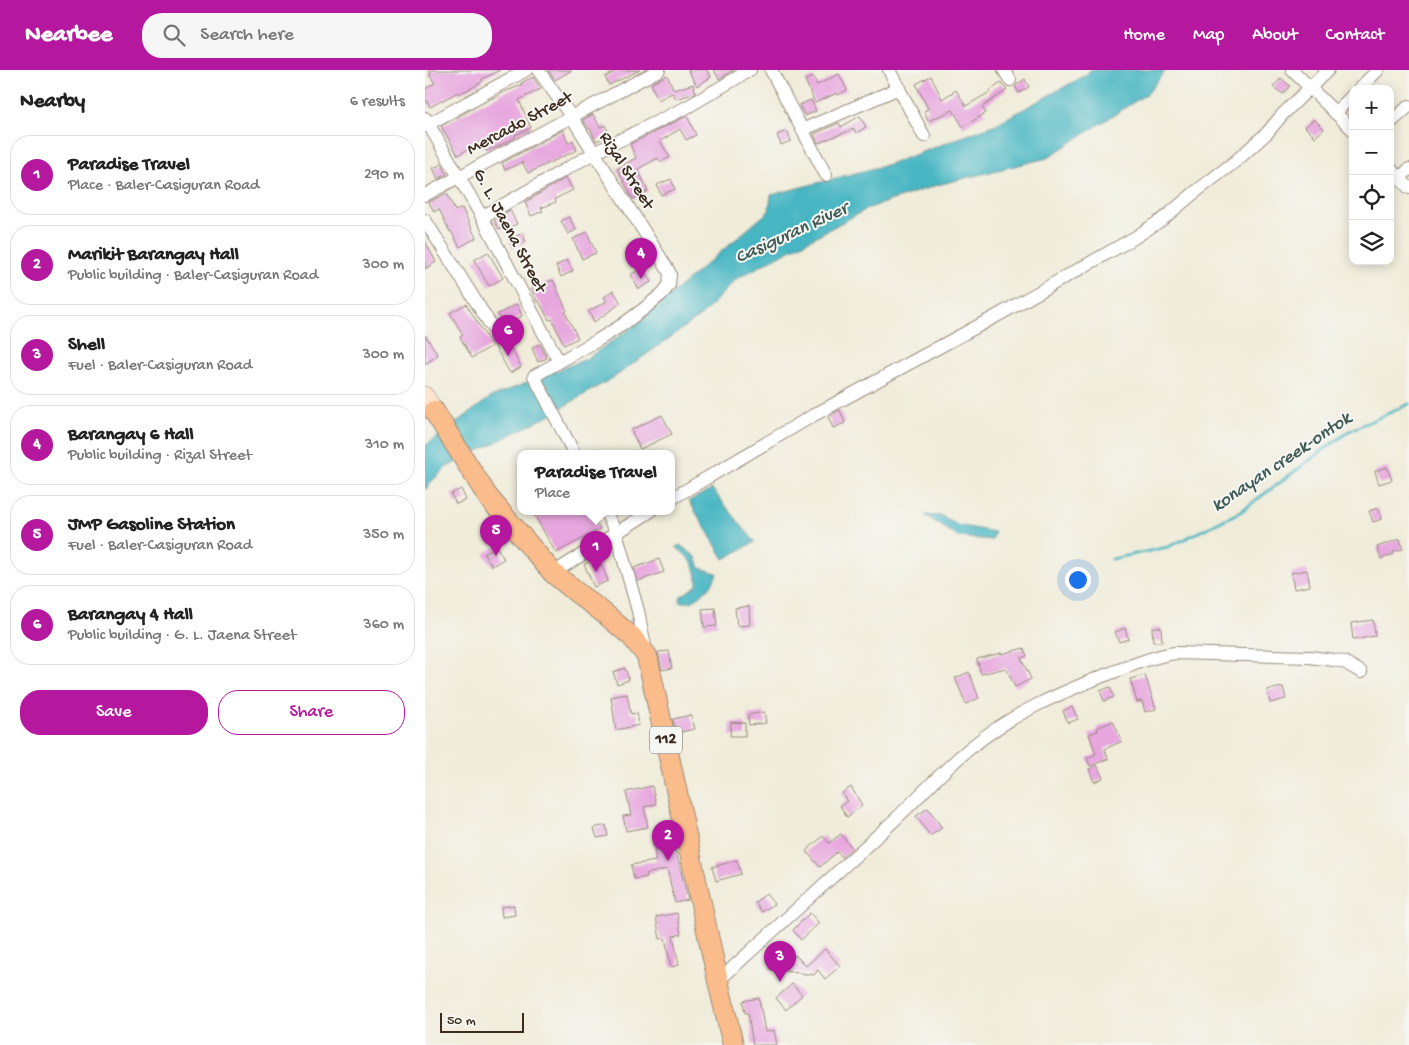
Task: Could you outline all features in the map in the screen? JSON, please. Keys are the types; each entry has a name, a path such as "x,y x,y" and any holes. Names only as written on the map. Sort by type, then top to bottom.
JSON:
{"main road":[{"name":"112","path":"429,403 488,497 553,573 632,637 647,656 733,1045"}],"street":[{"path":"426,123 526,70"},
{"name":"Rizal Street","path":"538,70 571,116 667,268 670,280 663,293 622,325 559,362"},
{"name":"Mercado Street","path":"425,195 659,70"},
{"path":"482,217 594,154 689,106 749,70"},
{"path":"771,70 826,175"},
{"path":"889,70 924,136"},
{"path":"1292,70 1349,126"},
{"path":"675,497 814,415 1002,313 1134,238 1163,219 1237,160 1328,70"},
{"path":"1363,85 1378,70"},
{"path":"802,130 899,88"},
{"path":"1335,113 1349,99"},
{"path":"1394,120 1409,106"},
{"name":"G. L. Jaena Street","path":"426,123 482,217 559,362"},
{"path":"1404,174 1409,188"},
{"path":"425,220 495,332"},
{"path":"559,362 534,374 534,379 572,450"},
{"path":"607,515 616,532 638,611 647,656"},
{"path":"553,573 644,515"},
{"path":"718,980 908,808 959,757 996,728 1039,704 1136,663 1161,655 1175,653 1334,660 1344,662 1361,672"}],"water":[{"name":"Casiguran River","path":"1090,70 1166,70 1148,93 1047,158 937,185 869,208 736,279 702,315 616,376 546,417 447,467 425,490 425,446 491,397 586,359 631,328 769,211 771,195 890,164 996,124 1086,75"},
{"path":"712,489 755,542 724,559 689,501"},
{"path":"925,515 942,516 957,525 995,532 992,540 958,537"},
{"path":"680,545 696,557 700,568 717,573 712,585 692,602 680,602 680,597 697,585 697,578 692,563 676,547"}],"building":[{"path":"429,70 500,70 482,79 483,81 475,86 459,94 458,92 430,107 425,98 425,89 435,83 429,75 431,74"},
{"path":"548,70 572,70 555,80"},
{"path":"618,70 640,70 609,85 605,77"},
{"path":"688,70 707,70 711,77 697,86"},
{"path":"714,70 734,70 719,79"},
{"path":"839,74 847,90 815,103 805,80 813,77 817,85"},
{"path":"667,75 674,90 693,84 696,93 676,99 672,93 658,100 651,84"},
{"path":"931,76 942,99 956,90 966,106 1001,83 1007,90 982,107 986,113 963,127 953,110 928,121 924,111 928,109 916,84"},
{"path":"533,77 541,89 519,100 531,128 515,135 516,137 495,148 486,151 482,141 458,155 441,126 499,94 522,85 521,83"},
{"path":"1281,78 1290,86 1283,94 1273,87"},
{"path":"1025,79 1029,87 1019,93 1015,86"},
{"path":"811,100 816,111 805,116 799,105"},
{"path":"593,114 600,127 605,125 610,135 596,141 590,128 583,120"},
{"path":"687,116 696,135 686,140 680,129 660,141 670,157 661,162 658,158 638,169 648,191 633,199 617,169 636,158 630,144"},
{"path":"860,116 866,127 856,133 854,129 818,143 814,134 839,123 841,127"},
{"path":"1314,119 1324,129 1315,137 1305,127"},
{"path":"563,130 568,143 573,140 577,150 528,173 522,162 505,170 502,163"},
{"path":"787,131 791,141 781,145 777,135"},
{"path":"442,164 447,174 438,179 433,168"},
{"path":"566,178 573,190 555,199 556,202 541,208 543,211 531,216 525,202"},
{"path":"671,179 675,189 661,195 657,185"},
{"path":"447,193 455,211 462,208 476,238 460,247 439,209 434,212 429,202"},
{"path":"510,210 517,224 503,230 502,228 499,229 494,220"},
{"path":"569,217 576,230 568,234 561,221"},
{"path":"587,232 596,253 582,259 573,239"},
{"path":"522,233 526,242 513,248 509,240"},
{"path":"425,241 436,262 425,269"},
{"path":"488,252 503,278 489,286 474,260"},
{"path":"567,260 573,271 561,277 556,266"},
{"path":"642,268 651,282 639,289 630,275"},
{"path":"553,280 567,311 565,312 578,338 564,345 552,319 549,320 539,301 537,302 531,288"},
{"path":"613,290 621,303 594,322 589,311 607,301 604,297"},
{"path":"466,304 492,346 472,358 460,337 463,335 450,313"},
{"path":"517,304 522,316 503,325 498,314"},
{"path":"425,335 438,355 425,364"},
{"path":"506,339 521,367 510,373 494,345"},
{"path":"540,344 547,358 538,362 532,348"},
{"path":"840,410 845,423 833,428 828,417"},
{"path":"662,415 672,434 640,449 631,430"},
{"path":"1387,467 1392,480 1379,484 1375,471"},
{"path":"461,489 466,500 456,504 451,494"},
{"path":"1378,508 1382,519 1373,522 1369,511"},
{"path":"534,515 592,515 600,529 556,553"},
{"path":"1400,539 1403,549 1381,559 1377,547"},
{"path":"496,546 504,559 492,566 484,554"},
{"path":"598,558 608,581 594,587 584,564"},
{"path":"659,559 664,572 638,581 634,568"},
{"path":"1307,570 1310,586 1294,589 1291,573"},
{"path":"749,606 750,625 737,626 735,608"},
{"path":"715,608 717,626 704,627 702,609"},
{"path":"1373,620 1375,636 1353,640 1351,623"},
{"path":"1152,627 1161,627 1162,642 1153,642"},
{"path":"1125,628 1128,639 1119,642 1115,632"},
{"path":"1024,648 1027,656 1021,658 1031,679 1015,687 1006,668 981,674 977,659"},
{"path":"669,651 672,668 662,670 658,652"},
{"path":"625,668 629,680 617,684 613,672"},
{"path":"969,672 979,698 966,704 955,678"},
{"path":"1145,675 1156,709 1145,712 1142,701 1137,702 1130,679"},
{"path":"1110,687 1114,697 1104,701 1100,691"},
{"path":"1283,687 1286,699 1270,703 1267,690"},
{"path":"627,694 631,714 637,713 639,725 616,730 611,697"},
{"path":"1072,707 1078,719 1068,723 1063,711"},
{"path":"764,712 766,723 749,725 748,715"},
{"path":"691,715 695,729 676,733 673,719"},
{"path":"1113,721 1122,741 1105,749 1108,759 1090,766 1087,758 1096,754 1089,734 1098,731 1097,728"},
{"path":"731,722 745,723 745,736 730,736"},
{"path":"1097,765 1103,778 1094,782 1089,769"},
{"path":"652,786 656,804 644,807 648,827 626,831 623,816 631,815 626,792"},
{"path":"851,787 862,805 847,817 840,806 847,801 842,793"},
{"path":"928,808 942,828 930,836 916,816"},
{"path":"606,825 608,836 597,838 594,828"},
{"path":"669,833 672,852 676,851 688,900 675,903 667,869 646,874 647,877 634,879 631,865 656,861 652,836"},
{"path":"841,834 852,848 842,857 837,852 820,867 806,851 823,836 829,843"},
{"path":"737,860 741,874 716,881 712,867"},
{"path":"766,894 774,904 762,912 755,902"},
{"path":"514,905 515,915 502,917 501,907"},
{"path":"677,913 681,934 673,936 679,965 671,967 665,938 660,939 656,917"},
{"path":"810,913 819,923 801,940 793,930"},
{"path":"825,949 840,966 825,979 818,970 814,975 770,969 771,960 788,963 795,955 806,966"},
{"path":"792,984 802,995 786,1010 776,998"},
{"path":"759,998 765,1032 774,1030 777,1045 753,1045 748,1013 745,1013 743,1001"}],"waterway":[{"name":"konayan creek-ontok","path":"1112,559 1168,547 1240,512 1349,431 1409,404"}],"place":[{"name":"Barangay 6 Hall","path":"641,279"},
{"name":"Barangay 4 Hall","path":"508,356"},
{"name":"JMP Gasoline Station","path":"496,556"},
{"name":"Paradise Travel","path":"596,572"},
{"name":"Marikit Barangay Hall","path":"668,861"},
{"name":"Shell","path":"780,982"}]}
